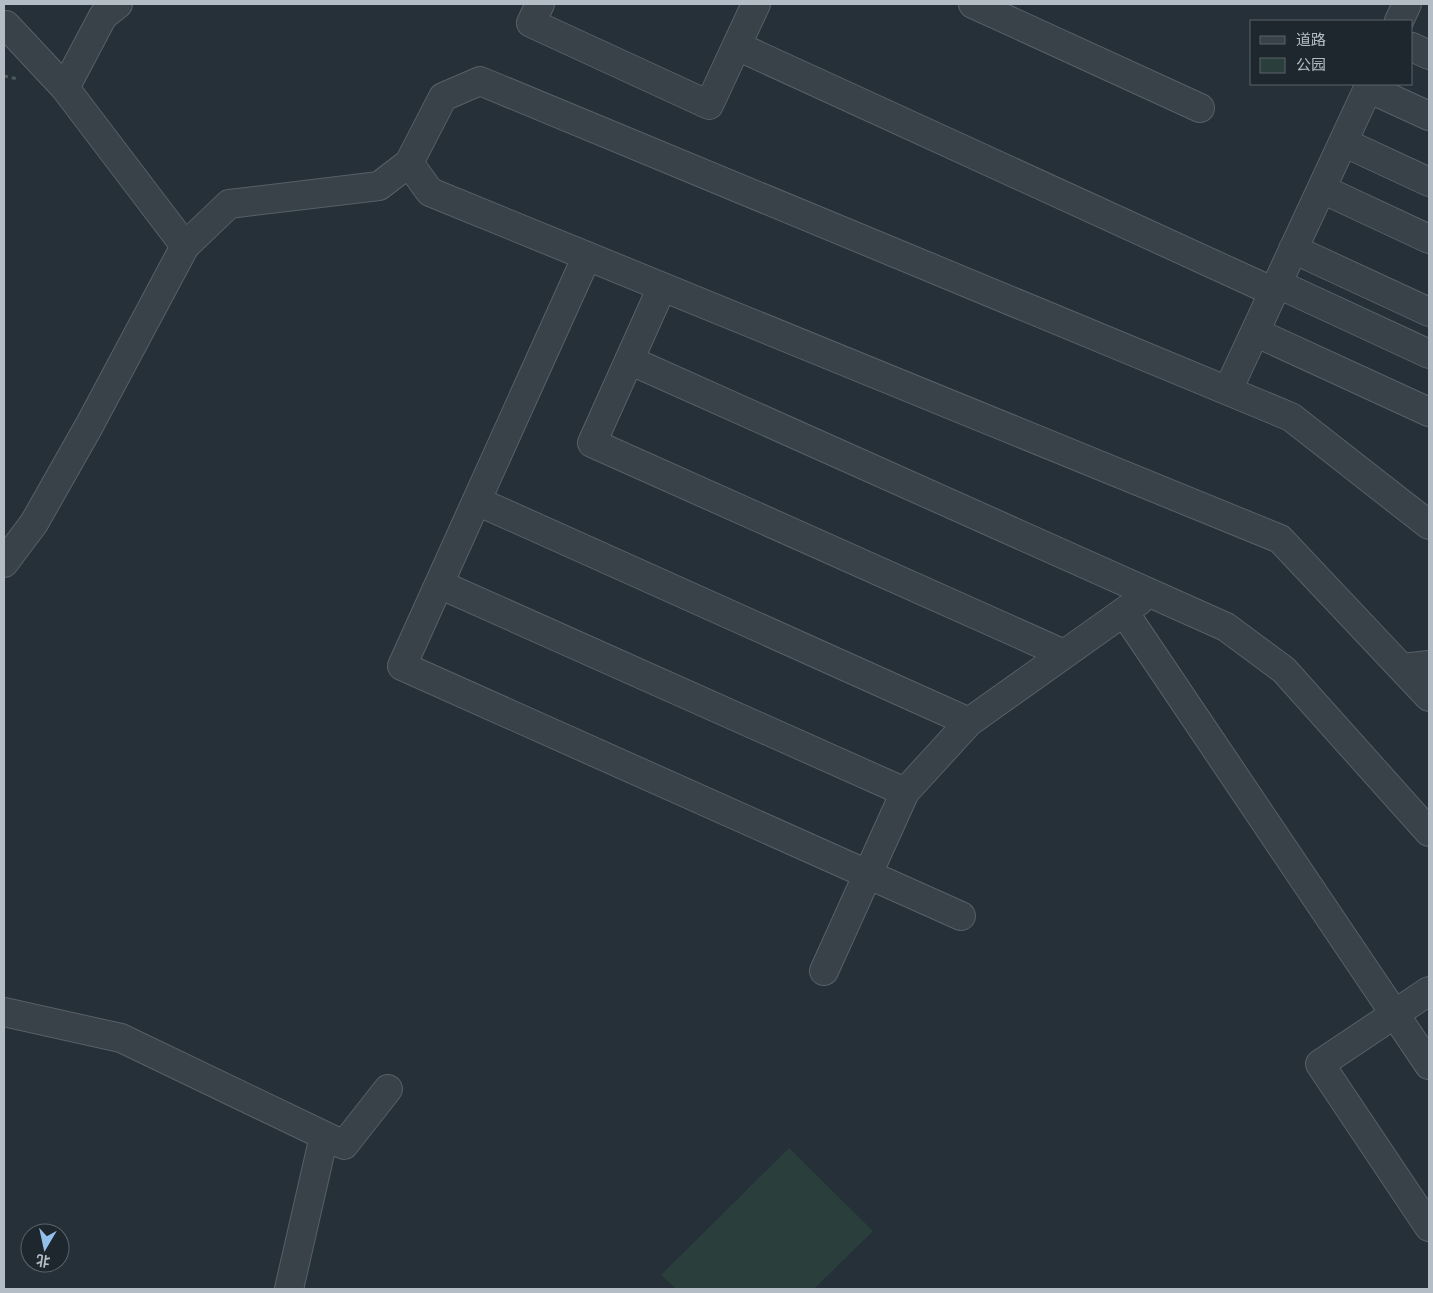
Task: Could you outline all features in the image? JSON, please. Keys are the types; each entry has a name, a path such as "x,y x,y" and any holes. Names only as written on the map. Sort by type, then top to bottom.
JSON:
{"street":[{"path":"65,88 103,16 118,4"},
{"path":"540,4 531,23 709,105 756,4"},
{"path":"973,4 1200,108"},
{"path":"1399,20 1407,4"},
{"path":"6,25 65,88 186,246"},
{"path":"737,46 1276,288 1429,354"},
{"path":"1413,47 1429,55"},
{"path":"4,563 34,523 186,246 229,204 378,186 409,163 443,96 480,81 1291,417 1429,525"},
{"path":"1228,390 1369,86 1429,116"},
{"path":"1343,142 1429,182"},
{"path":"409,163 430,192 1280,539 1429,697"},
{"path":"1322,189 1429,239"},
{"path":"1293,250 1429,312"},
{"path":"587,256 402,666 961,916"},
{"path":"662,287 592,443 1064,654"},
{"path":"1256,332 1429,412"},
{"path":"630,360 1226,627 1284,670 1429,832"},
{"path":"477,501 969,722"},
{"path":"439,584 904,792"},
{"path":"824,971 904,792 969,722 1151,593"},
{"path":"1124,612 1429,1065"},
{"path":"1402,668 1429,665"},
{"path":"1429,991 1320,1064 1429,1227"},
{"path":"4,1012 121,1038 344,1145 388,1089"},
{"path":"289,1289 324,1136"}],"green space":[{"path":"789,1148 873,1231 814,1289 676,1289 661,1275"}]}
